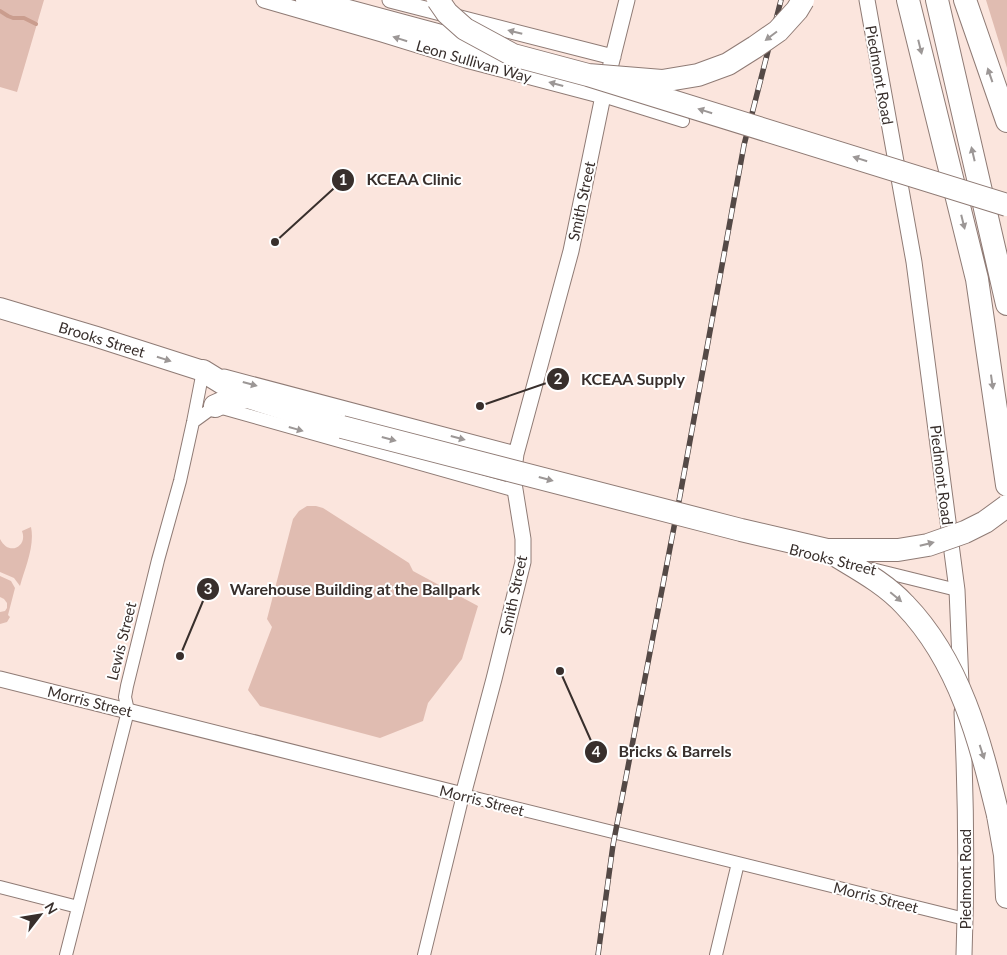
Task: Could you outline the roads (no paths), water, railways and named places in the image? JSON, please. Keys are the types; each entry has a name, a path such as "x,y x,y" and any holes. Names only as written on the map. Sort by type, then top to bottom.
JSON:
{"highway":[{"path":"307,0 588,74 1007,205"},
{"path":"438,0 447,13 465,29 513,55"},
{"path":"588,74 662,81 698,75 728,64 778,31 797,10 803,0"},
{"path":"908,0 977,279 1007,485"},
{"path":"938,0 1007,304"},
{"path":"965,0 1007,121"},
{"path":"203,372 248,398 342,426 826,550 898,550 928,545 965,532 985,522 1007,506"},
{"path":"215,406 228,400 248,398"},
{"path":"826,550 881,584 905,604 925,628 949,665 966,704 986,766 1006,855 1007,897"}],"main road":[{"name":"Brooks Street","path":"0,308 97,337 203,372"}],"street":[{"name":"Leon Sullivan Way","path":"264,0 466,60 604,96 683,121"},
{"path":"390,0 613,57"},
{"name":"Smith Street","path":"424,955 462,795 494,679 523,562 523,539 513,477 516,454 571,250 627,0"},
{"name":"Piedmont Road","path":"867,0 914,262 957,590 965,773 964,955"},
{"path":"203,372 516,454"},
{"name":"Lewis Street","path":"66,955 128,711 125,697 126,686 180,481 203,372"},
{"path":"193,422 215,406 516,491"},
{"name":"Brooks Street","path":"710,528 957,590"},
{"name":"Morris Street","path":"0,679 965,919"},
{"path":"716,955 738,863"},
{"path":"0,887 78,906"}],"waterway":[{"path":"0,11 13,18 24,18 36,24"}],"railway":[{"path":"598,955 613,845 679,501 744,145 781,0"}],"place":[{"name":"KCEAA Clinic","path":"275,242"},
{"name":"KCEAA Supply","path":"480,406"},
{"name":"Warehouse Building at the Ballpark","path":"180,656"},
{"name":"Bricks & Barrels","path":"560,671"}]}
